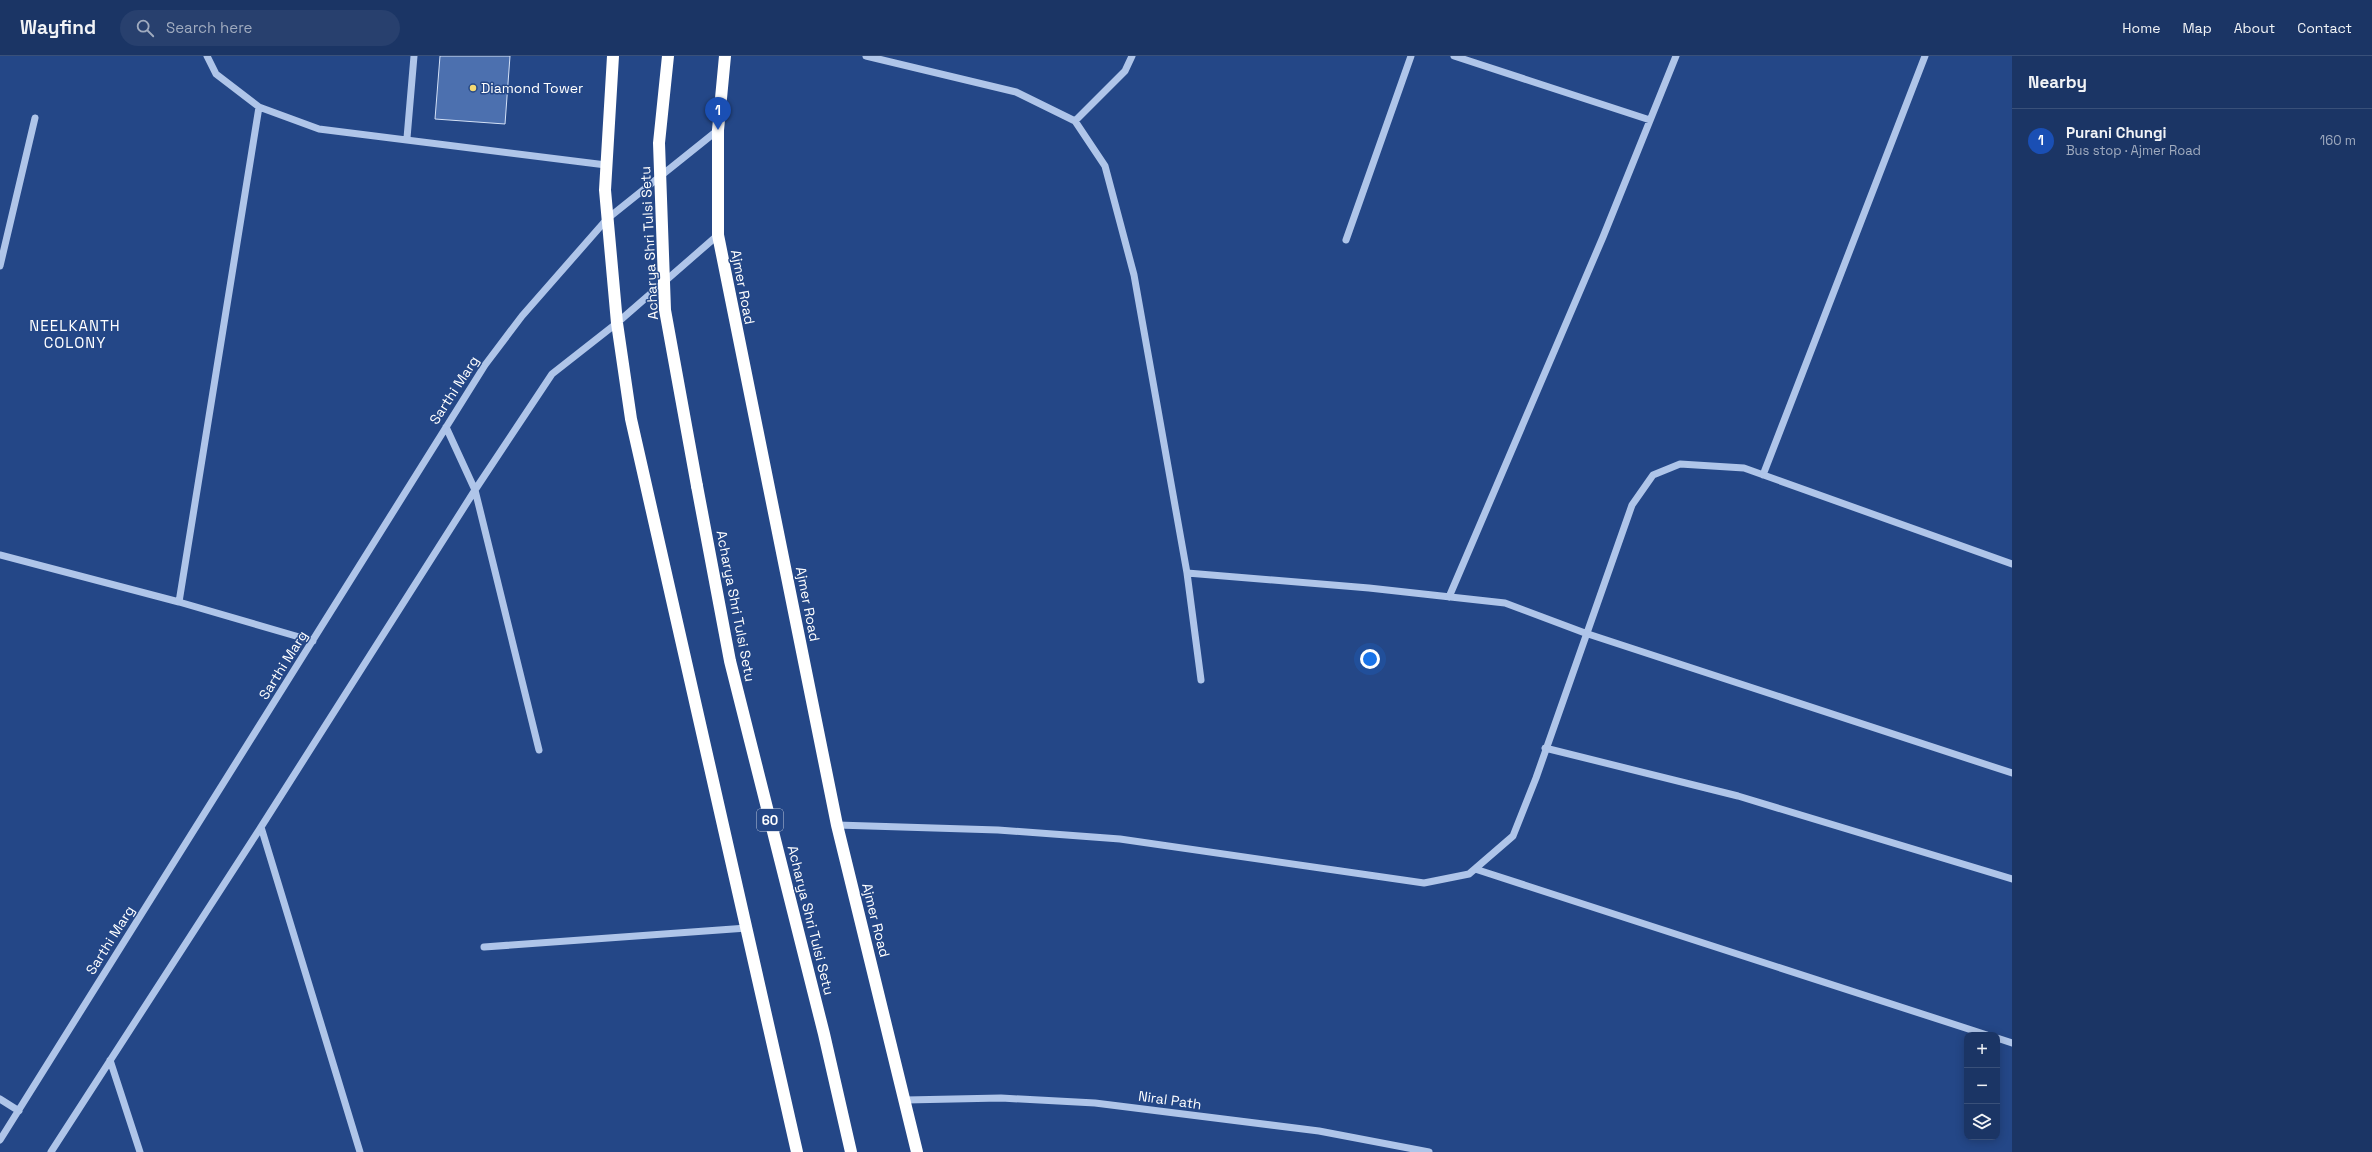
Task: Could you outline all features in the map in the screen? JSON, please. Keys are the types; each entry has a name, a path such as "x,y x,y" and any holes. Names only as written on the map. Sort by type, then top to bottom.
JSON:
{"highway":[{"path":"613,56 606,165 607,219 617,323 631,419 797,1152"},
{"name":"Acharya Shri Tulsi Setu","path":"668,56 659,143 665,310 730,662 824,1034 851,1152"},
{"name":"Ajmer Road","path":"725,56 718,130 718,235 837,825 906,1100 917,1152"}],"street":[{"path":"207,56 216,74 259,107 319,129 406,138 606,165"},
{"path":"406,138 414,56"},
{"path":"866,56 1016,92 1075,121 1105,166 1134,275 1187,573 1201,680"},
{"path":"1075,121 1125,72 1132,56"},
{"path":"1346,240 1411,56"},
{"path":"1454,56 1650,120"},
{"path":"1449,597 1603,237 1676,56"},
{"path":"1763,475 1925,56"},
{"path":"179,602 259,107"},
{"path":"0,266 35,118"},
{"name":"Sarthi Marg","path":"0,1140 485,365 522,316 607,219 718,130"},
{"path":"51,1152 261,827 475,490 552,374 617,323 718,235"},
{"path":"446,427 475,490 539,750"},
{"path":"837,825 998,830 1120,839 1424,883 1469,874 1513,836 1632,505 1653,475 1680,464 1744,468 2011,561"},
{"path":"0,555 179,602 313,641"},
{"path":"1187,573 1505,603 1585,633 2012,773"},
{"path":"1545,748 1738,796 2012,879"},
{"path":"261,827 360,1152"},
{"path":"1475,869 1978,1032"},
{"path":"484,947 747,928"},
{"path":"2000,1039 2012,1043"},
{"path":"110,1060 140,1152"},
{"name":"Niral Path","path":"906,1100 1001,1098 1095,1103 1319,1131 1429,1152"},
{"path":"0,1099 18,1111"}],"building":[{"name":"Diamond Tower","path":"440,56 510,56 505,124 435,119"}],"place":[{"name":"Diamond Tower","path":"473,88"},
{"name":"Purani Chungi","path":"718,130"}],"district":[{"name":"NEELKANTH COLONY","path":"75,334"}]}
